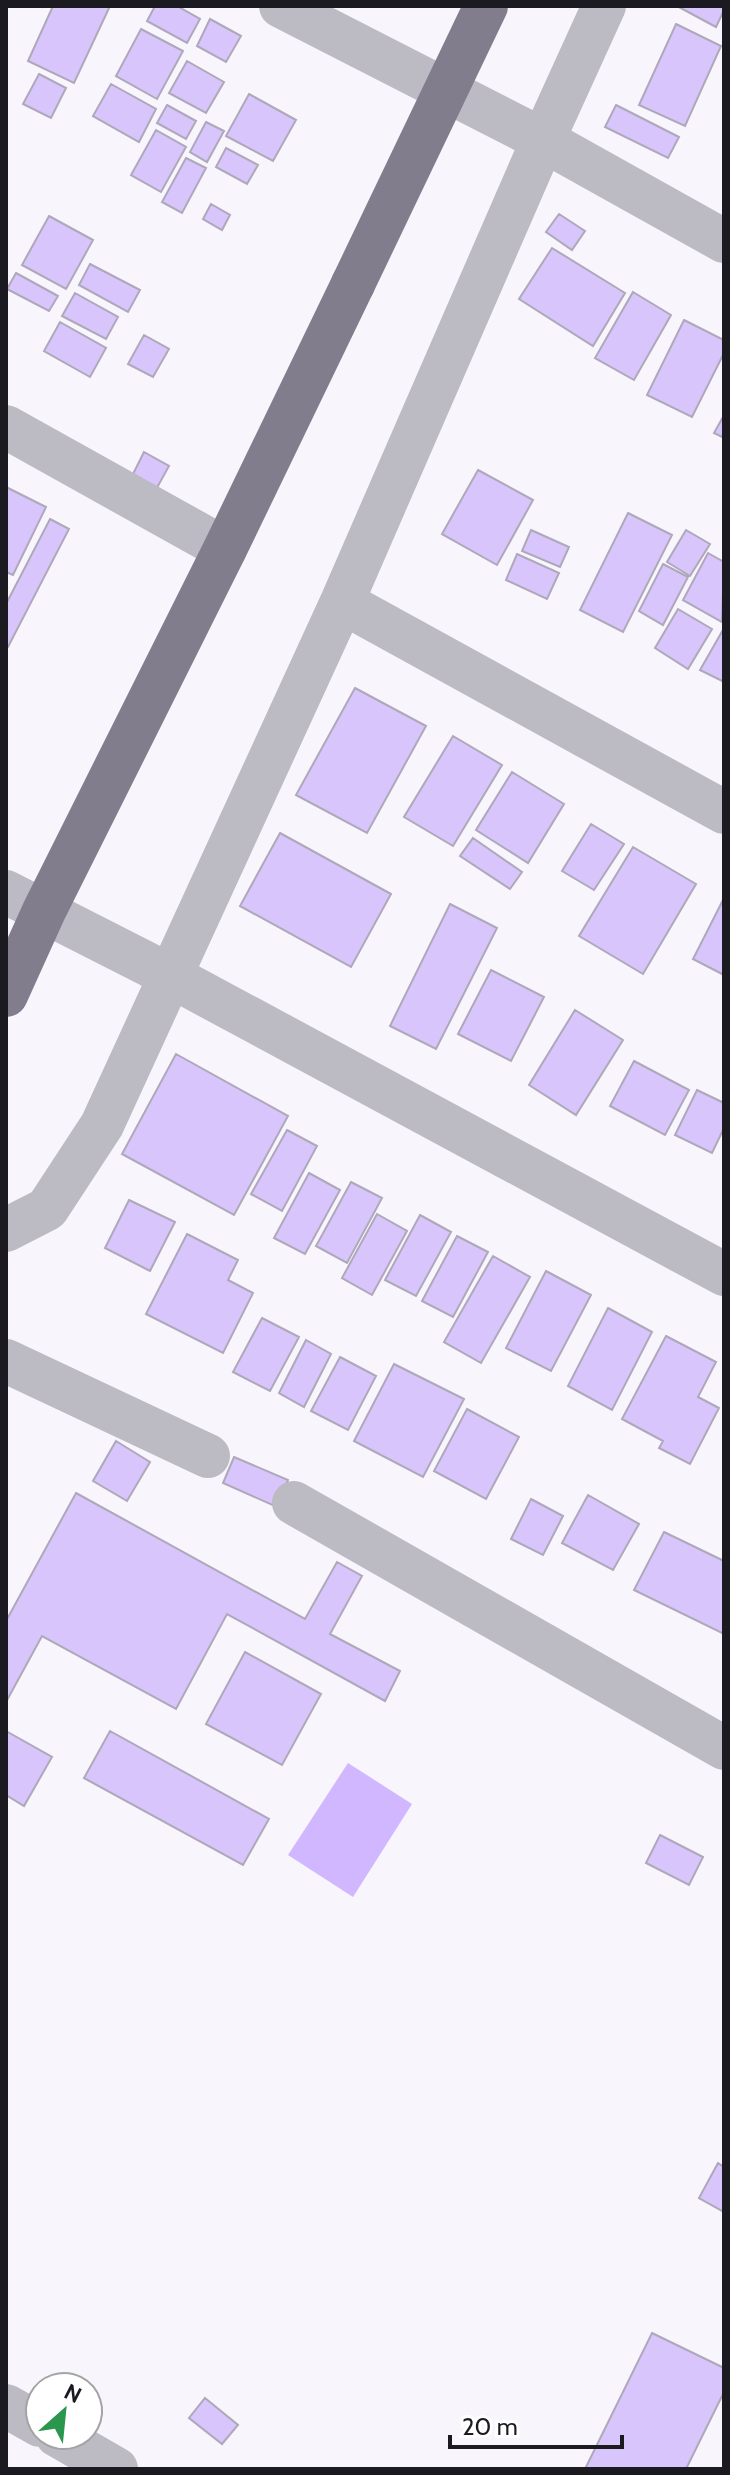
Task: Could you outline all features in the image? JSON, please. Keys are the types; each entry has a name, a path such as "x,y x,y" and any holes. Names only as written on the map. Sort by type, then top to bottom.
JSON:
{"highway":[{"path":"6,995 25,902 225,549 486,6"}],"street":[{"path":"281,6 543,140 724,241"},
{"path":"6,1230 47,1209 102,1125 342,602 604,6"},
{"path":"6,427 225,549"},
{"path":"342,602 724,812"},
{"path":"25,902 169,975 724,1274"},
{"path":"6,1361 208,1456"},
{"path":"294,1503 724,1748"},
{"path":"6,2406 24,2416"},
{"path":"85,2451 116,2469"}],"shaded area":[{"path":"348,1763 412,1804 353,1897 288,1855"}],"building":[{"path":"53,6 110,6 74,83 28,61"},
{"path":"155,6 177,6 200,19 187,43 147,21"},
{"path":"677,6 724,6 724,10 716,27"},
{"path":"210,19 241,36 226,62 197,46"},
{"path":"676,24 721,46 685,126 639,105"},
{"path":"141,29 183,51 157,99 116,76"},
{"path":"187,61 224,82 206,113 169,93"},
{"path":"39,74 66,88 51,118 23,104"},
{"path":"111,84 156,109 139,142 93,116"},
{"path":"249,94 296,120 273,161 226,136"},
{"path":"167,105 196,121 186,139 157,123"},
{"path":"616,105 679,137 668,158 605,127"},
{"path":"206,122 224,131 207,162 190,152"},
{"path":"156,130 186,147 161,192 131,175"},
{"path":"226,148 258,165 247,184 216,167"},
{"path":"186,158 206,168 182,213 162,202"},
{"path":"211,204 230,215 222,230 203,219"},
{"path":"559,214 585,231 572,250 546,232"},
{"path":"49,216 93,240 66,289 22,265"},
{"path":"552,248 625,293 593,346 519,299"},
{"path":"90,264 140,290 128,312 79,285"},
{"path":"16,273 58,296 49,311 7,289"},
{"path":"633,292 671,315 634,380 595,358"},
{"path":"75,293 118,317 106,339 62,316"},
{"path":"684,320 724,340 724,353 692,417 647,395"},
{"path":"60,322 106,348 90,377 44,351"},
{"path":"144,335 169,349 153,377 128,364"},
{"path":"724,415 724,438 714,433"},
{"path":"144,452 169,466 153,495 129,482"},
{"path":"478,470 533,500 497,565 442,534"},
{"path":"6,487 46,507 13,575 6,572"},
{"path":"628,513 672,535 623,632 580,610"},
{"path":"50,519 69,529 8,647 6,604"},
{"path":"531,530 569,547 560,567 522,551"},
{"path":"686,530 710,544 690,576 667,562"},
{"path":"708,553 724,562 722,622 683,600"},
{"path":"517,554 559,573 547,599 506,580"},
{"path":"663,564 688,577 663,625 639,611"},
{"path":"678,609 712,629 688,669 655,648"},
{"path":"724,628 724,682 700,670"},
{"path":"355,688 426,726 367,833 296,795"},
{"path":"453,736 502,765 453,846 404,817"},
{"path":"512,772 564,804 528,863 476,830"},
{"path":"591,824 624,844 594,890 562,871"},
{"path":"280,833 391,894 351,967 240,906"},
{"path":"473,838 522,872 510,889 460,856"},
{"path":"633,847 696,884 643,974 579,936"},
{"path":"724,898 724,975 693,959"},
{"path":"450,904 497,928 436,1049 390,1026"},
{"path":"491,970 544,997 511,1061 458,1034"},
{"path":"575,1010 623,1040 576,1115 529,1085"},
{"path":"176,1054 288,1116 234,1215 122,1154"},
{"path":"634,1061 689,1090 665,1135 610,1106"},
{"path":"697,1090 724,1103 724,1128 712,1153 675,1135"},
{"path":"287,1130 317,1146 282,1211 251,1194"},
{"path":"309,1173 340,1190 305,1254 274,1238"},
{"path":"351,1182 382,1198 347,1263 316,1246"},
{"path":"129,1200 175,1222 150,1271 105,1248"},
{"path":"377,1214 407,1231 372,1295 342,1278"},
{"path":"420,1215 451,1232 416,1296 385,1280"},
{"path":"187,1234 238,1260 228,1280 253,1293 223,1353 146,1314"},
{"path":"457,1236 488,1252 453,1317 422,1301"},
{"path":"493,1256 530,1277 481,1363 444,1342"},
{"path":"546,1271 591,1295 551,1371 506,1348"},
{"path":"608,1308 652,1332 612,1410 568,1386"},
{"path":"262,1318 299,1337 270,1391 233,1372"},
{"path":"666,1336 716,1362 698,1397 719,1408 690,1464 659,1448 663,1441 622,1419"},
{"path":"306,1340 331,1354 304,1407 279,1393"},
{"path":"340,1357 376,1376 348,1430 311,1411"},
{"path":"394,1364 464,1399 423,1477 354,1441"},
{"path":"467,1409 519,1437 486,1499 434,1471"},
{"path":"116,1441 150,1462 127,1501 93,1481"},
{"path":"234,1457 288,1480 277,1507 223,1483"},
{"path":"76,1493 305,1619 337,1562 362,1576 330,1634 400,1671 385,1701 227,1614 176,1709 42,1636 6,1702 6,1621"},
{"path":"588,1495 639,1524 613,1570 562,1543"},
{"path":"531,1499 563,1516 543,1555 511,1539"},
{"path":"664,1532 724,1561 724,1634 634,1590"},
{"path":"245,1652 321,1694 282,1765 206,1724"},
{"path":"6,1731 52,1757 24,1806 6,1795"},
{"path":"110,1731 269,1819 243,1865 84,1778"},
{"path":"660,1835 703,1857 689,1885 646,1863"},
{"path":"718,2163 724,2167 724,2212 699,2198"},
{"path":"652,2333 724,2368 724,2392 686,2469 585,2469"},
{"path":"205,2398 238,2425 222,2444 189,2418"}]}
